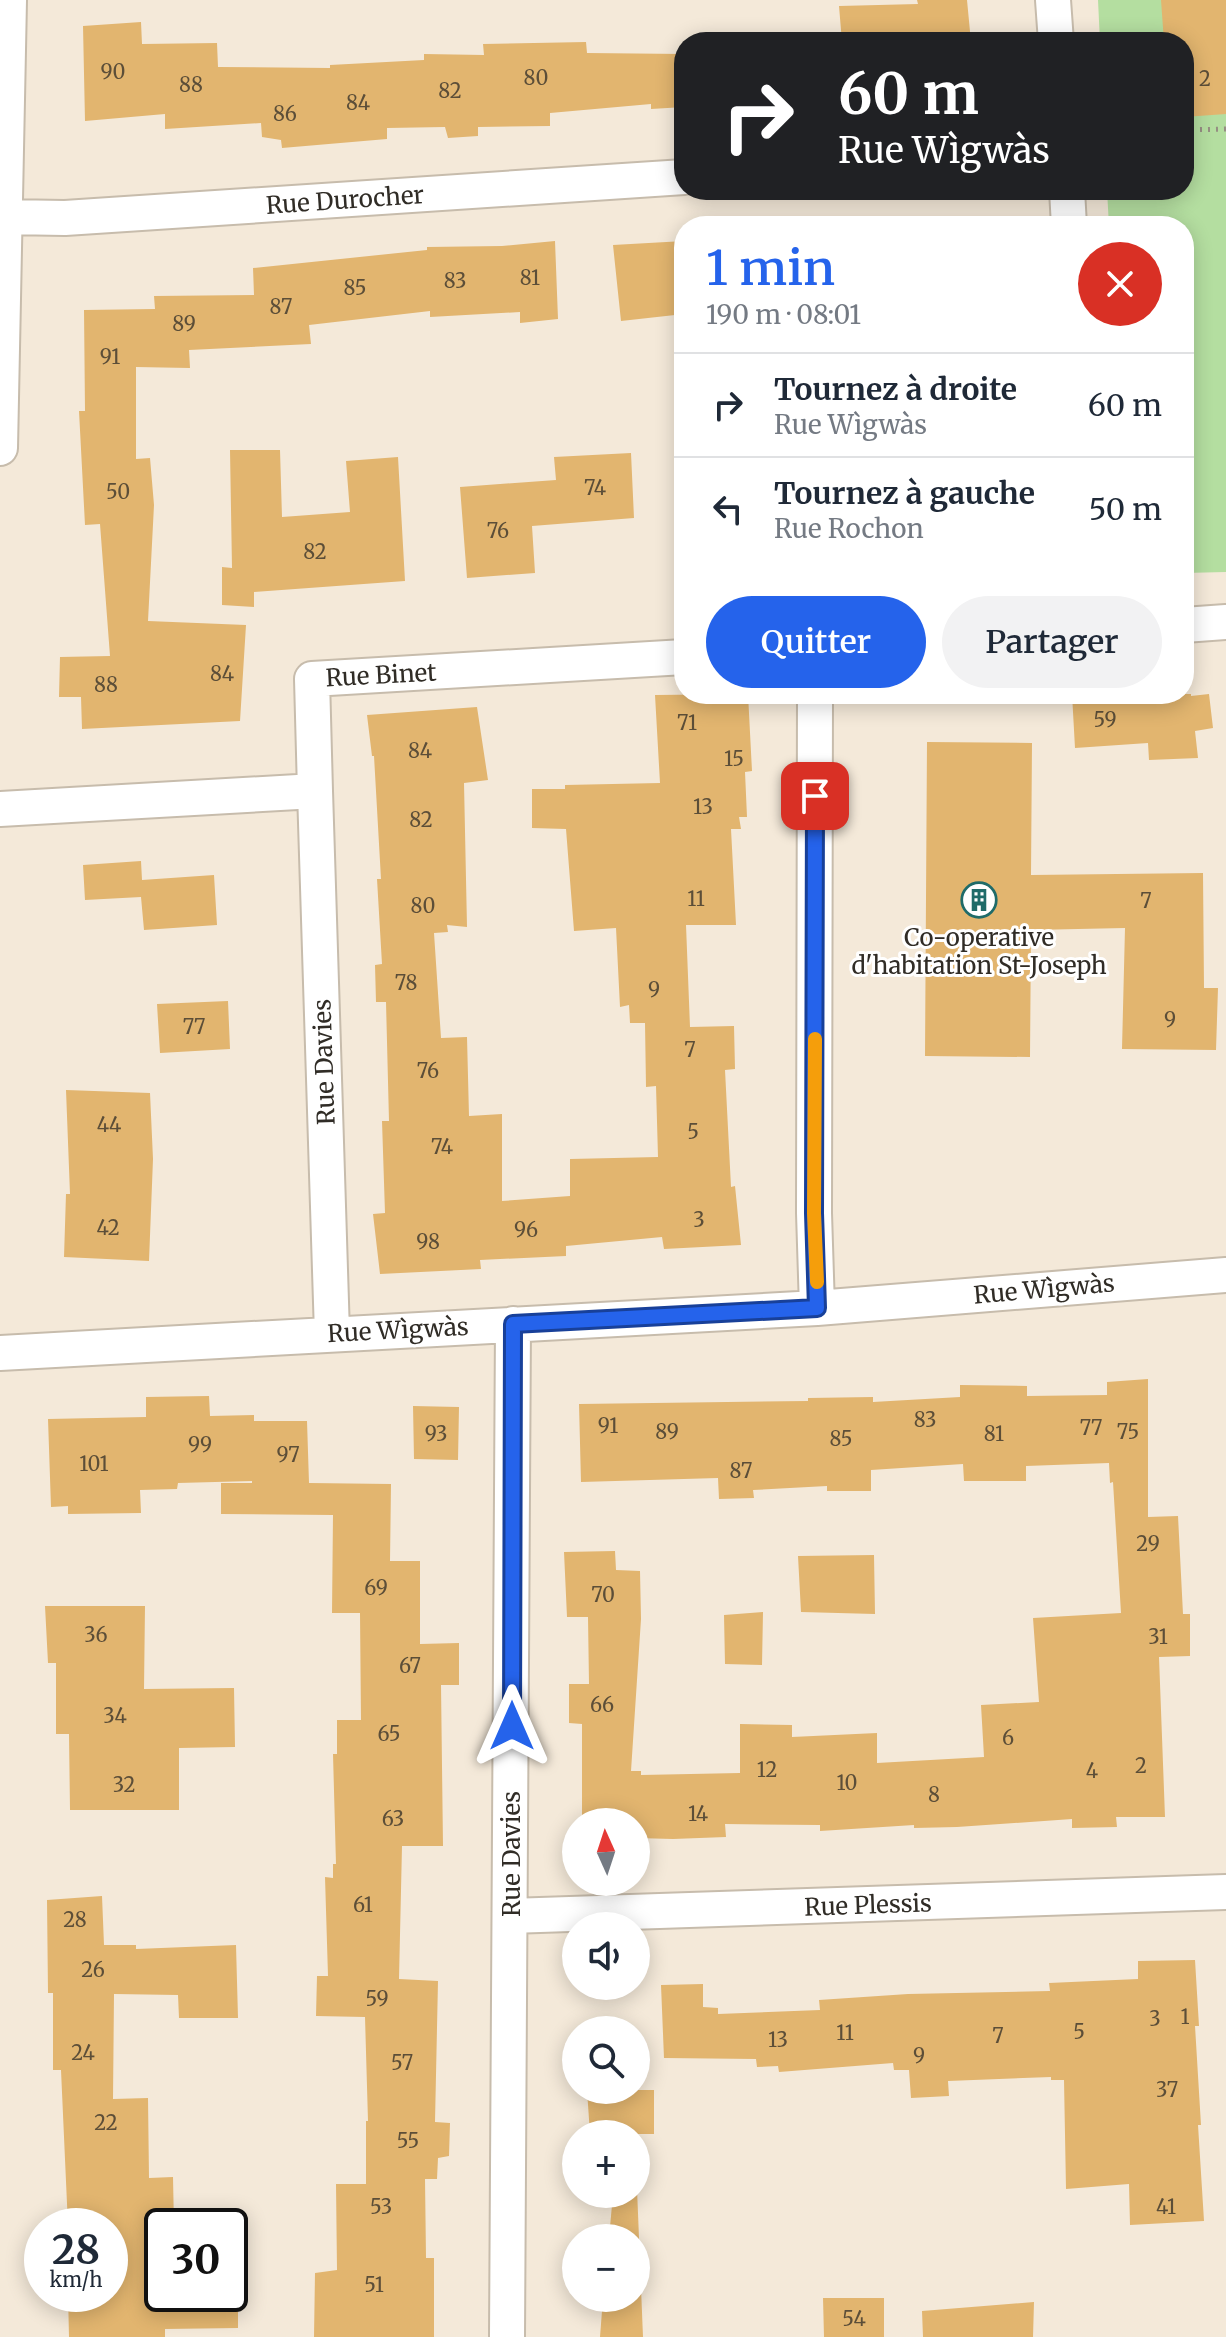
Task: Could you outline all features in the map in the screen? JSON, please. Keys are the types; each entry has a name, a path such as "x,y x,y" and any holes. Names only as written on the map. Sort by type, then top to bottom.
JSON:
{"street":[{"path":"0,448 9,0"},
{"path":"1053,0 1055,32"},
{"name":"Rue Durocher","path":"6,217 80,217 674,178"},
{"path":"1194,624 1226,622"},
{"name":"Rue Binet","path":"315,791 312,679 674,658"},
{"path":"815,704 814,1213 817,1308"},
{"path":"0,809 315,791"},
{"name":"Rue Davies","path":"315,791 332,1334"},
{"name":"Rue Wìgwàs","path":"0,1353 817,1308 1226,1275"},
{"name":"Rue Davies","path":"507,2337 513,1324"},
{"name":"Rue Plessis","path":"510,1916 1226,1892"}],"path":[{"path":"1194,130 1226,129"}],"green space":[{"path":"1098,0 1226,0 1226,572 1194,573 1194,216 1108,216 1108,200 1194,200 1194,32 1100,32"}],"building":[{"path":"917,0 967,0 970,32 841,32 839,6 918,4"},
{"path":"1161,0 1226,0 1226,114 1194,116 1194,32 1163,32"},
{"path":"141,22 142,44 217,43 218,67 330,68 330,65 424,60 424,54 484,55 483,44 586,42 587,53 674,54 674,108 651,109 651,104 550,113 550,126 478,127 478,136 448,138 445,127 387,128 387,139 282,148 281,140 262,137 261,123 165,129 165,114 85,121 83,26"},
{"path":"555,241 558,319 520,323 520,312 430,317 430,311 309,325 311,344 189,350 190,368 136,367 136,459 150,458 154,505 148,621 246,625 240,721 82,729 81,697 59,697 60,657 110,656 100,524 85,525 79,411 85,411 84,310 155,309 154,296 254,295 253,268 427,250 427,247 502,246"},
{"path":"674,242 674,315 621,321 613,245"},
{"path":"230,450 280,450 282,517 350,512 346,461 398,457 405,581 254,592 254,607 222,605 222,567 232,568"},
{"path":"631,453 634,518 532,526 535,573 467,578 460,487 556,480 554,457"},
{"path":"1209,694 1213,728 1195,731 1198,758 1149,760 1148,743 1075,748 1073,704 1194,704 1194,696"},
{"path":"655,695 674,695 674,704 749,704 752,771 745,772 747,817 739,817 741,829 731,829 736,925 686,925 690,1027 734,1026 735,1069 725,1070 731,1187 735,1186 741,1245 664,1249 662,1237 566,1246 566,1256 480,1260 481,1269 380,1274 373,1214 385,1213 382,1121 389,1121 386,1002 376,1002 375,965 382,964 377,879 381,879 374,756 367,715 477,707 488,780 464,783 467,927 447,925 448,932 434,933 441,1038 467,1037 469,1116 502,1114 502,1201 570,1196 570,1159 658,1157 656,1086 646,1087 645,1023 630,1023 629,1005 620,1007 616,928 574,931 566,829 532,828 532,789 565,789 565,785 660,783"},
{"name":"Co-operative d'habitation St-Joseph","path":"927,742 1032,743 1031,875 1203,873 1204,988 1218,988 1216,1050 1122,1049 1125,928 1031,930 1030,1057 925,1056"},
{"path":"141,861 142,880 214,875 217,925 144,930 141,897 85,900 83,865"},
{"path":"228,1001 230,1049 160,1053 157,1004"},
{"path":"66,1090 150,1093 153,1159 149,1261 64,1257 66,1194 70,1194"},
{"path":"1148,1379 1148,1517 1178,1516 1183,1614 1190,1614 1190,1656 1159,1657 1165,1817 1116,1817 1117,1827 1072,1828 1072,1819 957,1827 914,1828 914,1825 820,1831 820,1825 725,1824 726,1837 673,1839 650,1838 650,1808 582,1808 582,1724 569,1723 569,1684 589,1684 588,1617 567,1617 564,1552 615,1551 616,1570 640,1571 641,1619 631,1771 641,1771 641,1775 740,1773 740,1724 792,1725 792,1737 877,1733 877,1763 984,1757 981,1705 1039,1702 1033,1618 1121,1613 1113,1482 1110,1483 1109,1463 1026,1466 1026,1481 964,1481 963,1464 871,1470 871,1491 827,1491 827,1486 753,1490 754,1498 719,1499 718,1478 581,1482 579,1404 808,1401 808,1398 873,1397 873,1402 960,1397 960,1385 1027,1386 1027,1396 1107,1395 1107,1382"},
{"path":"209,1396 210,1416 254,1415 254,1421 307,1421 309,1483 391,1484 390,1561 420,1561 420,1644 459,1643 459,1685 441,1685 443,1846 402,1846 399,1979 438,1981 435,2122 450,2123 449,2156 438,2158 437,2179 425,2179 426,2258 434,2258 434,2337 314,2337 315,2273 337,2270 336,2184 366,2184 368,2121 365,2017 316,2016 317,1976 328,1976 325,1877 333,1878 333,1864 336,1864 333,1754 337,1754 337,1720 361,1720 360,1613 332,1613 333,1515 221,1514 221,1483 252,1481 178,1483 177,1489 140,1490 141,1513 68,1514 68,1506 51,1507 48,1419 146,1417 146,1397"},
{"path":"413,1406 459,1407 458,1460 414,1459"},
{"path":"874,1555 875,1614 801,1612 798,1556"},
{"path":"45,1606 145,1606 144,1689 234,1688 235,1747 179,1748 179,1810 70,1810 69,1734 56,1734 56,1663 48,1663"},
{"path":"763,1612 762,1665 725,1664 724,1615"},
{"path":"102,1896 104,1945 136,1945 136,1949 236,1945 238,2018 179,2018 178,1995 114,1994 113,2099 148,2098 149,2178 173,2177 174,2208 144,2208 144,2312 238,2312 238,2328 165,2329 165,2337 69,2337 68,2312 128,2312 128,2208 67,2208 61,2070 53,2070 53,1993 48,1993 47,1900"},
{"path":"1195,1960 1201,2125 1198,2125 1204,2221 1130,2225 1129,2184 1066,2189 1064,2080 1051,2080 1051,2077 948,2081 949,2096 911,2098 909,2070 894,2070 893,2063 779,2072 778,2066 757,2067 756,2059 664,2058 661,1985 703,1984 703,2007 718,2008 718,2014 820,2010 819,2000 908,1994 1050,1991 1049,1983 1138,1979 1138,1961"},
{"path":"650,2090 654,2090 654,2134 650,2134 650,2120 589,2120 588,2104 650,2104"},
{"path":"612,2208 638,2208 638,2224 610,2224"},
{"path":"823,2298 884,2298 884,2337 824,2337"},
{"path":"1034,2302 1033,2337 923,2337 922,2311"},
{"path":"602,2312 642,2312 643,2337 600,2337"}],"slow traffic":[{"path":"815,1039 814,1213 817,1282"}],"place":[{"name":"Co-operative d'habitation St-Joseph","path":"979,900"}],"route":[{"path":"512,1726 513,1324 817,1308 814,1213 815,796"}]}
